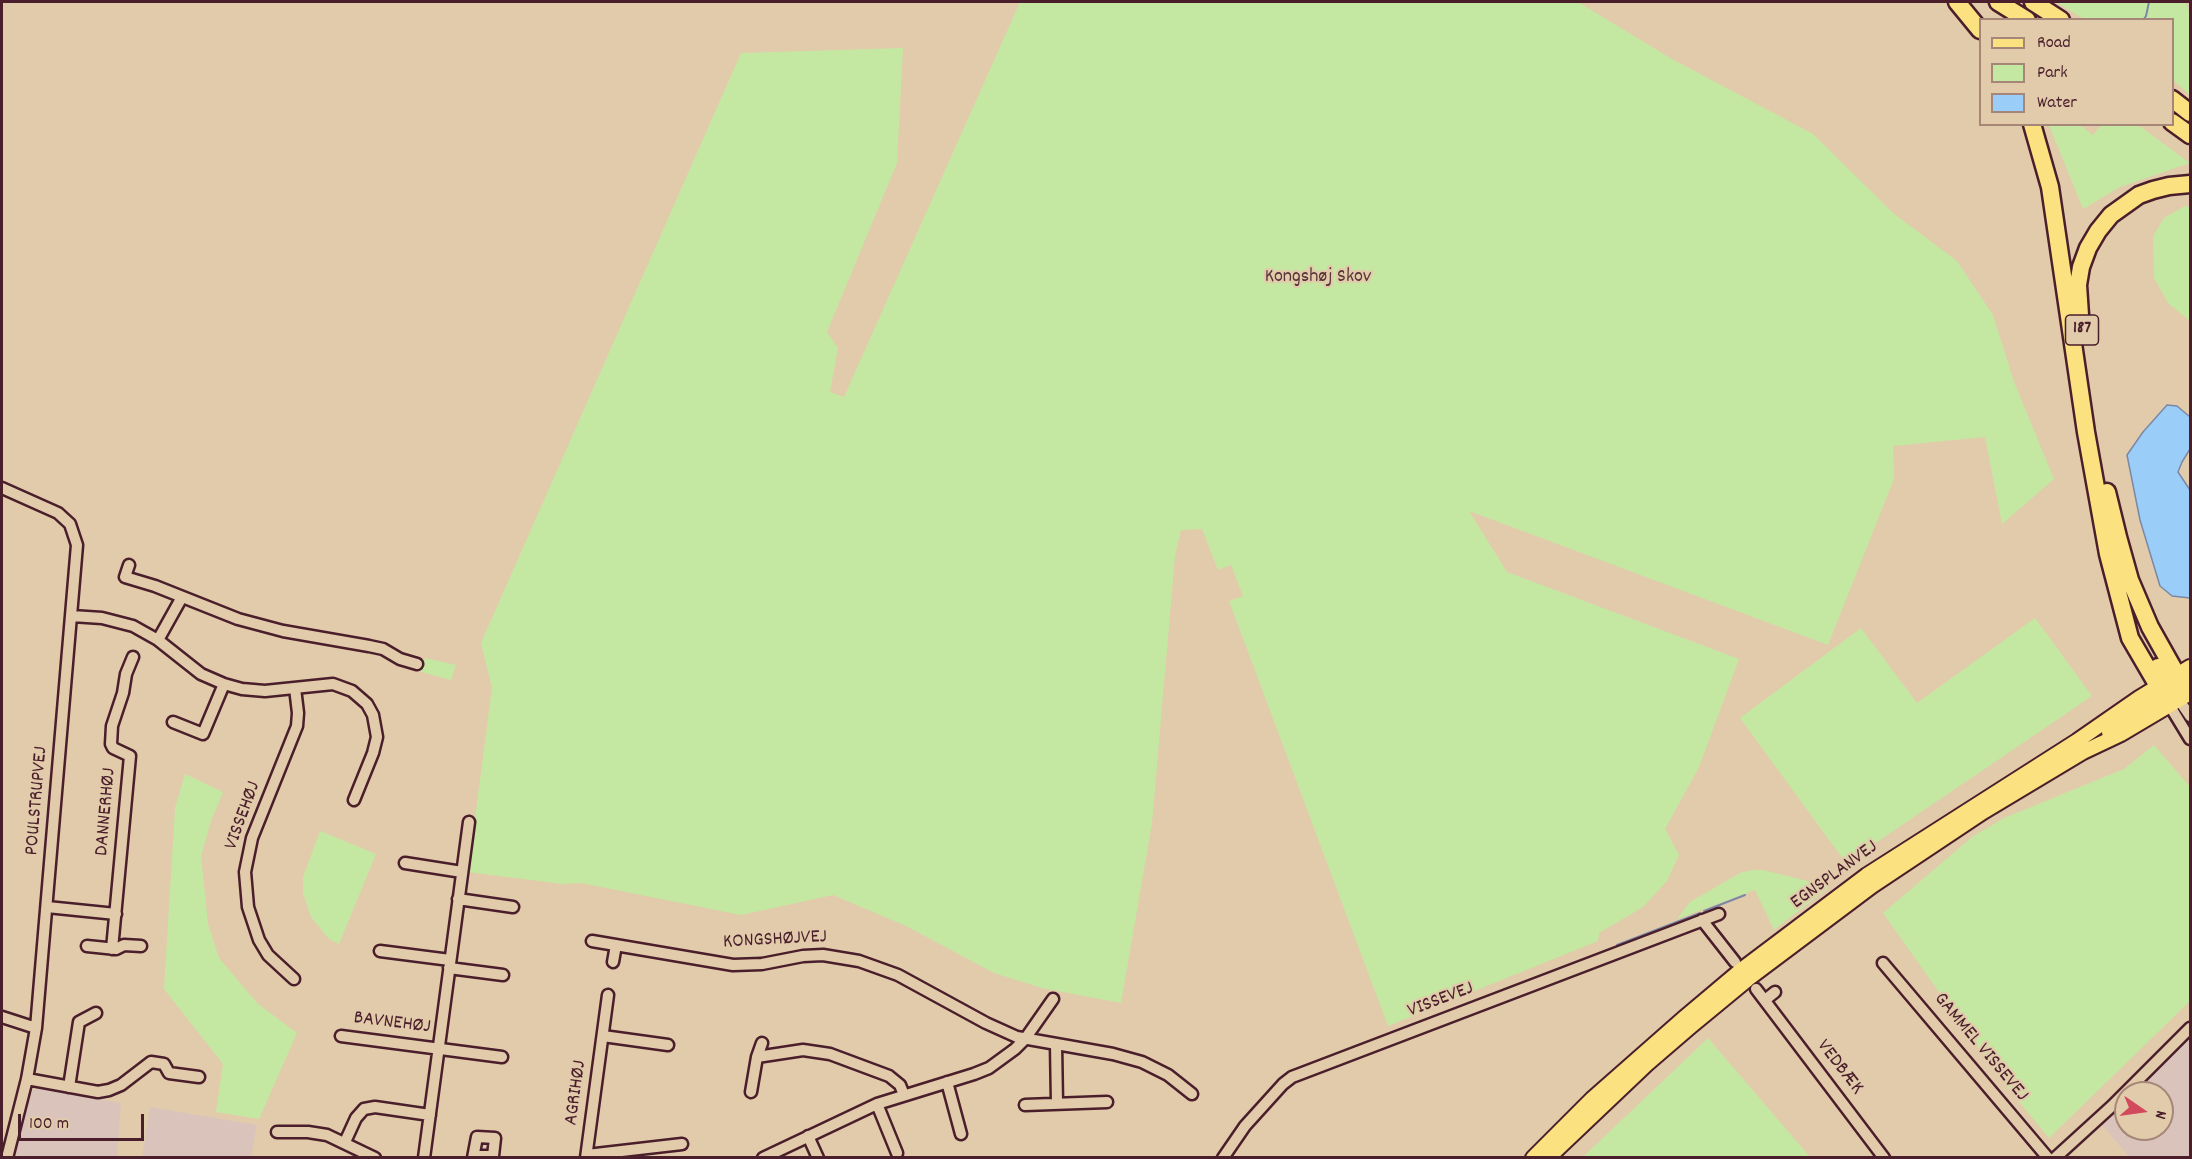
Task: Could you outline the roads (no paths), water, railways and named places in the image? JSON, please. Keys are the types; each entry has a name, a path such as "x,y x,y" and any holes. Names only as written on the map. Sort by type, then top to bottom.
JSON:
{"highway":[{"path":"1957,2 1979,29"},
{"path":"1998,2 2024,18"},
{"path":"2033,2 2058,18"},
{"path":"2174,93 2190,105"},
{"path":"2174,101 2190,113"},
{"path":"2174,123 2190,135"},
{"name":"187","path":"2033,126 2050,187 2086,432 2114,580 2130,638 2177,689"},
{"name":"187","path":"2177,689 2140,604 2118,537 2097,431 2078,304 2078,285 2088,248 2111,215 2139,195 2169,186 2190,184"}],"main road":[{"name":"EGNSPLANVEJ","path":"1548,1158 1647,1064 1748,979 1872,886 1983,812 2083,752 2121,734 2177,689"},
{"name":"EGNSPLANVEJ","path":"1533,1158 1642,1054 1741,970 1867,875 2077,741 2100,723 2177,689"}],"street":[{"name":"POULSTRUPVEJ","path":"2,488 50,508 70,524 77,545 36,1028 27,1079 6,1152"},
{"path":"129,565 125,577 220,613 257,625 369,646 400,659 417,663"},
{"path":"158,639 182,597"},
{"path":"72,616 116,621 133,626 158,639 201,674 224,684 253,691 322,684 345,687 360,696 373,715 377,736 376,745 354,800"},
{"name":"DANNERHØJ","path":"112,949 130,756 113,748 111,744 112,726 133,657"},
{"path":"173,722 203,734 224,684"},
{"name":"VISSEHØJ","path":"294,980 268,955 259,940 248,907 245,872 252,838 297,726 295,688"},
{"path":"2177,689 2190,716"},
{"path":"2177,689 2190,739"},
{"name":"BAVNEHØJ","path":"424,1158 469,822"},
{"path":"405,864 462,872"},
{"path":"458,899 513,907"},
{"path":"47,907 116,914"},
{"name":"VISSEVEJ","path":"1223,1158 1245,1126 1292,1077 1719,914"},
{"path":"1702,920 1735,962"},
{"name":"KONGSHØJVEJ","path":"592,940 734,965 762,964 803,956 823,955 851,959 898,975 986,1023 1025,1039 1113,1054 1142,1062 1168,1075 1192,1094"},
{"path":"87,946 112,949 124,945 141,946"},
{"path":"613,962 616,945"},
{"path":"380,951 503,975"},
{"name":"GAMMEL VISSEVEJ","path":"1883,963 2048,1158"},
{"name":"VEDBÆK","path":"1756,989 1884,1158"},
{"path":"1765,1000 1775,992"},
{"name":"AGRIHØJ","path":"608,995 586,1156 682,1144"},
{"path":"763,1158 877,1104 989,1068 1016,1049 1053,999"},
{"path":"69,1087 79,1022 96,1013"},
{"path":"2,1017 36,1028"},
{"path":"2055,1158 2186,1040 2190,1028"},
{"name":"BAVNEHØJ","path":"341,1036 502,1057"},
{"name":"AGRIHØJ","path":"603,1036 668,1046"},
{"path":"751,1092 757,1057 762,1043"},
{"path":"1056,1044 1057,1104"},
{"path":"757,1057 803,1050 830,1054 889,1076 900,1085 903,1095"},
{"path":"27,1079 98,1092 121,1085 151,1062 164,1064 169,1073 199,1077"},
{"path":"947,1082 961,1134"},
{"path":"1025,1105 1107,1102"},
{"path":"877,1104 897,1153"},
{"path":"345,1142 356,1118 364,1109 375,1107 430,1115"},
{"path":"277,1132 308,1132 327,1135 375,1158"},
{"path":"808,1136 818,1158"}],"water":[{"path":"2167,405 2177,406 2190,417 2190,449 2178,472 2190,490 2190,598 2172,596 2160,586 2140,520 2127,455 2143,432"}],"waterway":[{"path":"2144,18 2149,2"},
{"path":"1704,911 1745,895"},
{"path":"1617,945 1700,913"}],"park label":[{"name":"Kongshøj Skov","path":"1318,278"}]}
